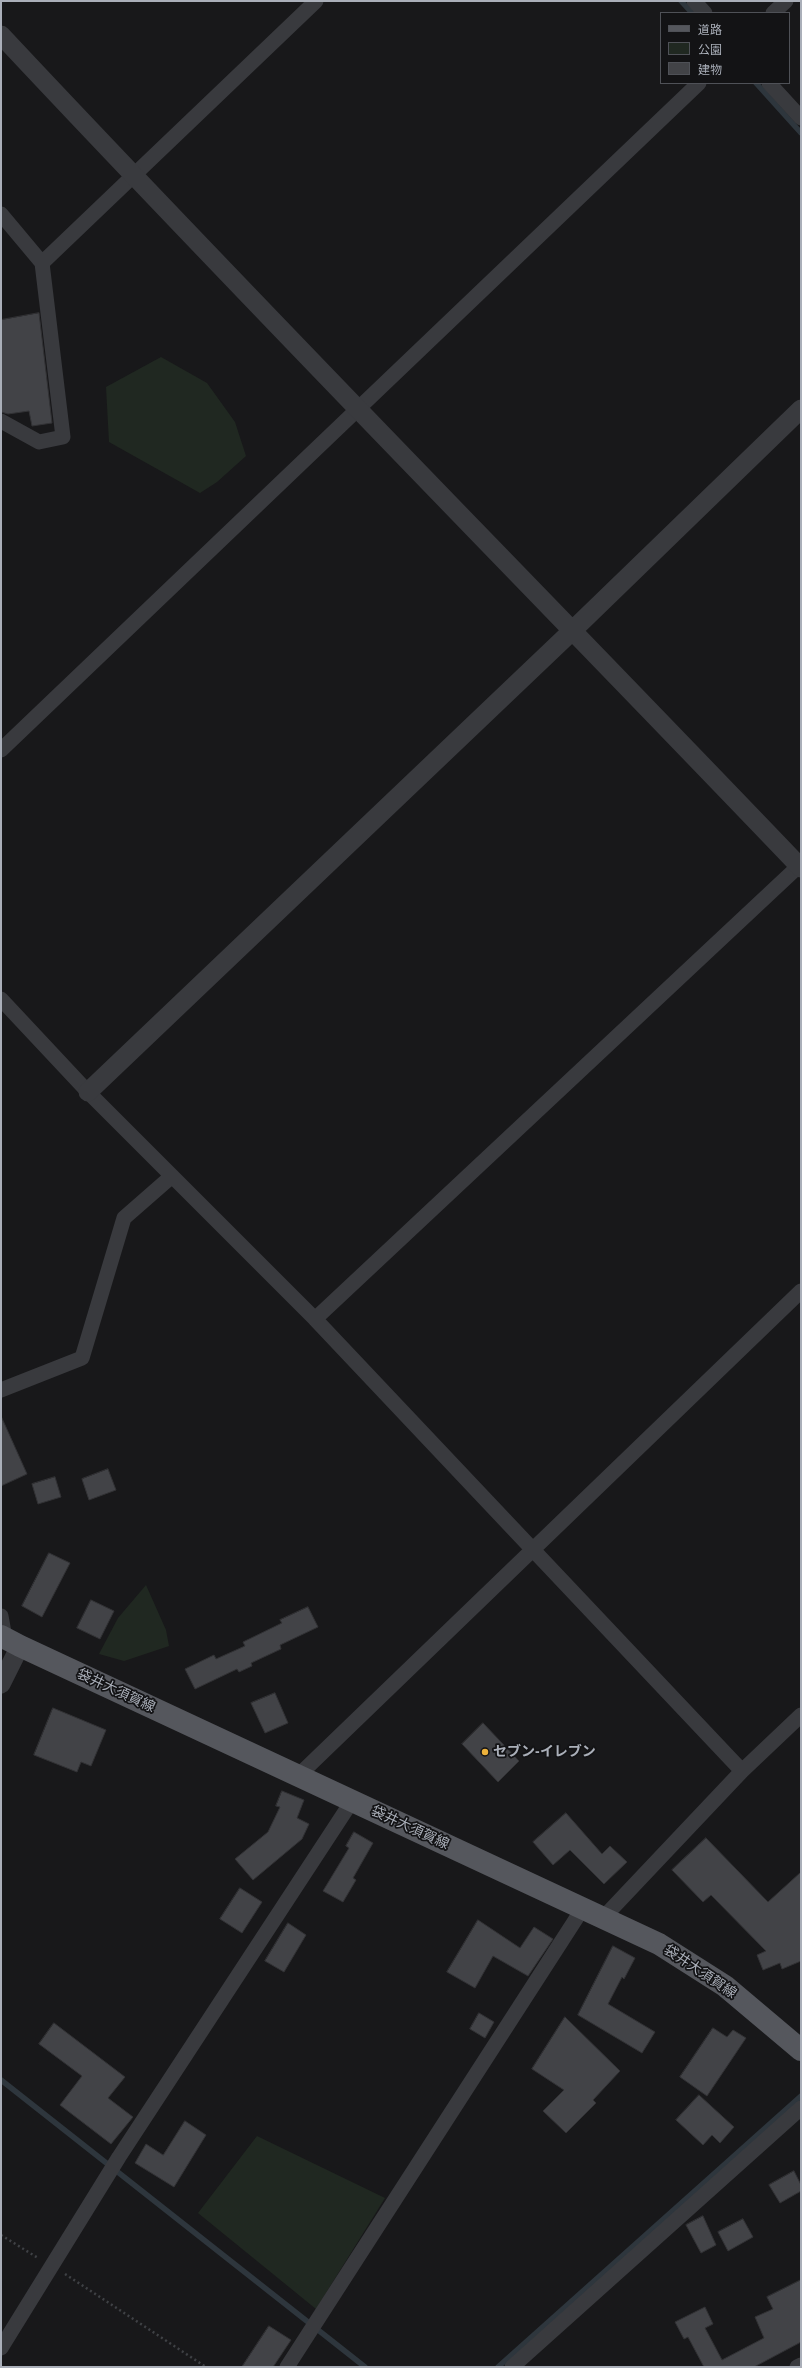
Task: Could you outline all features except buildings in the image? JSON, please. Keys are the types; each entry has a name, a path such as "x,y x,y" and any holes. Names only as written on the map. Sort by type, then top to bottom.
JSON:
{"main road":[{"name":"袋井大須賀線","path":"9,1640 659,1944 725,1986 801,2050"}],"street":[{"path":"42,263 316,1"},
{"path":"694,1 704,12"},
{"path":"774,12 786,1"},
{"path":"1,35 133,176 357,409 573,630 800,866 315,1319"},
{"path":"1,750 698,84"},
{"path":"770,84 801,118"},
{"path":"1,214 42,263 63,437 39,442 1,421"},
{"path":"88,1092 573,630 801,409"},
{"path":"1,998 88,1092 315,1319 742,1771"},
{"path":"1,1390 82,1358 124,1218 172,1176"},
{"path":"298,1776 801,1291"},
{"path":"1,1616 9,1640 1,1684"},
{"path":"603,1918 742,1771 801,1715"},
{"path":"1,2348 119,2158 352,1801"},
{"path":"287,2367 583,1908"},
{"path":"512,2367 801,2108"},
{"path":"797,2367 801,2365"}],"path":[{"path":"1,2235 206,2367"}],"green space":[{"path":"161,357 207,383 235,422 246,456 217,482 200,493 109,442 106,387"},
{"path":"146,1585 166,1630 169,1646 124,1661 99,1654 118,1618"},
{"path":"257,2136 385,2198 316,2309 198,2213"}],"waterway":[{"path":"681,1 691,12"},
{"path":"757,84 801,133"},
{"path":"1,2080 365,2367"},
{"path":"498,2367 801,2096"}],"place":[{"name":"セブン-イレブン","path":"485,1752"}]}
